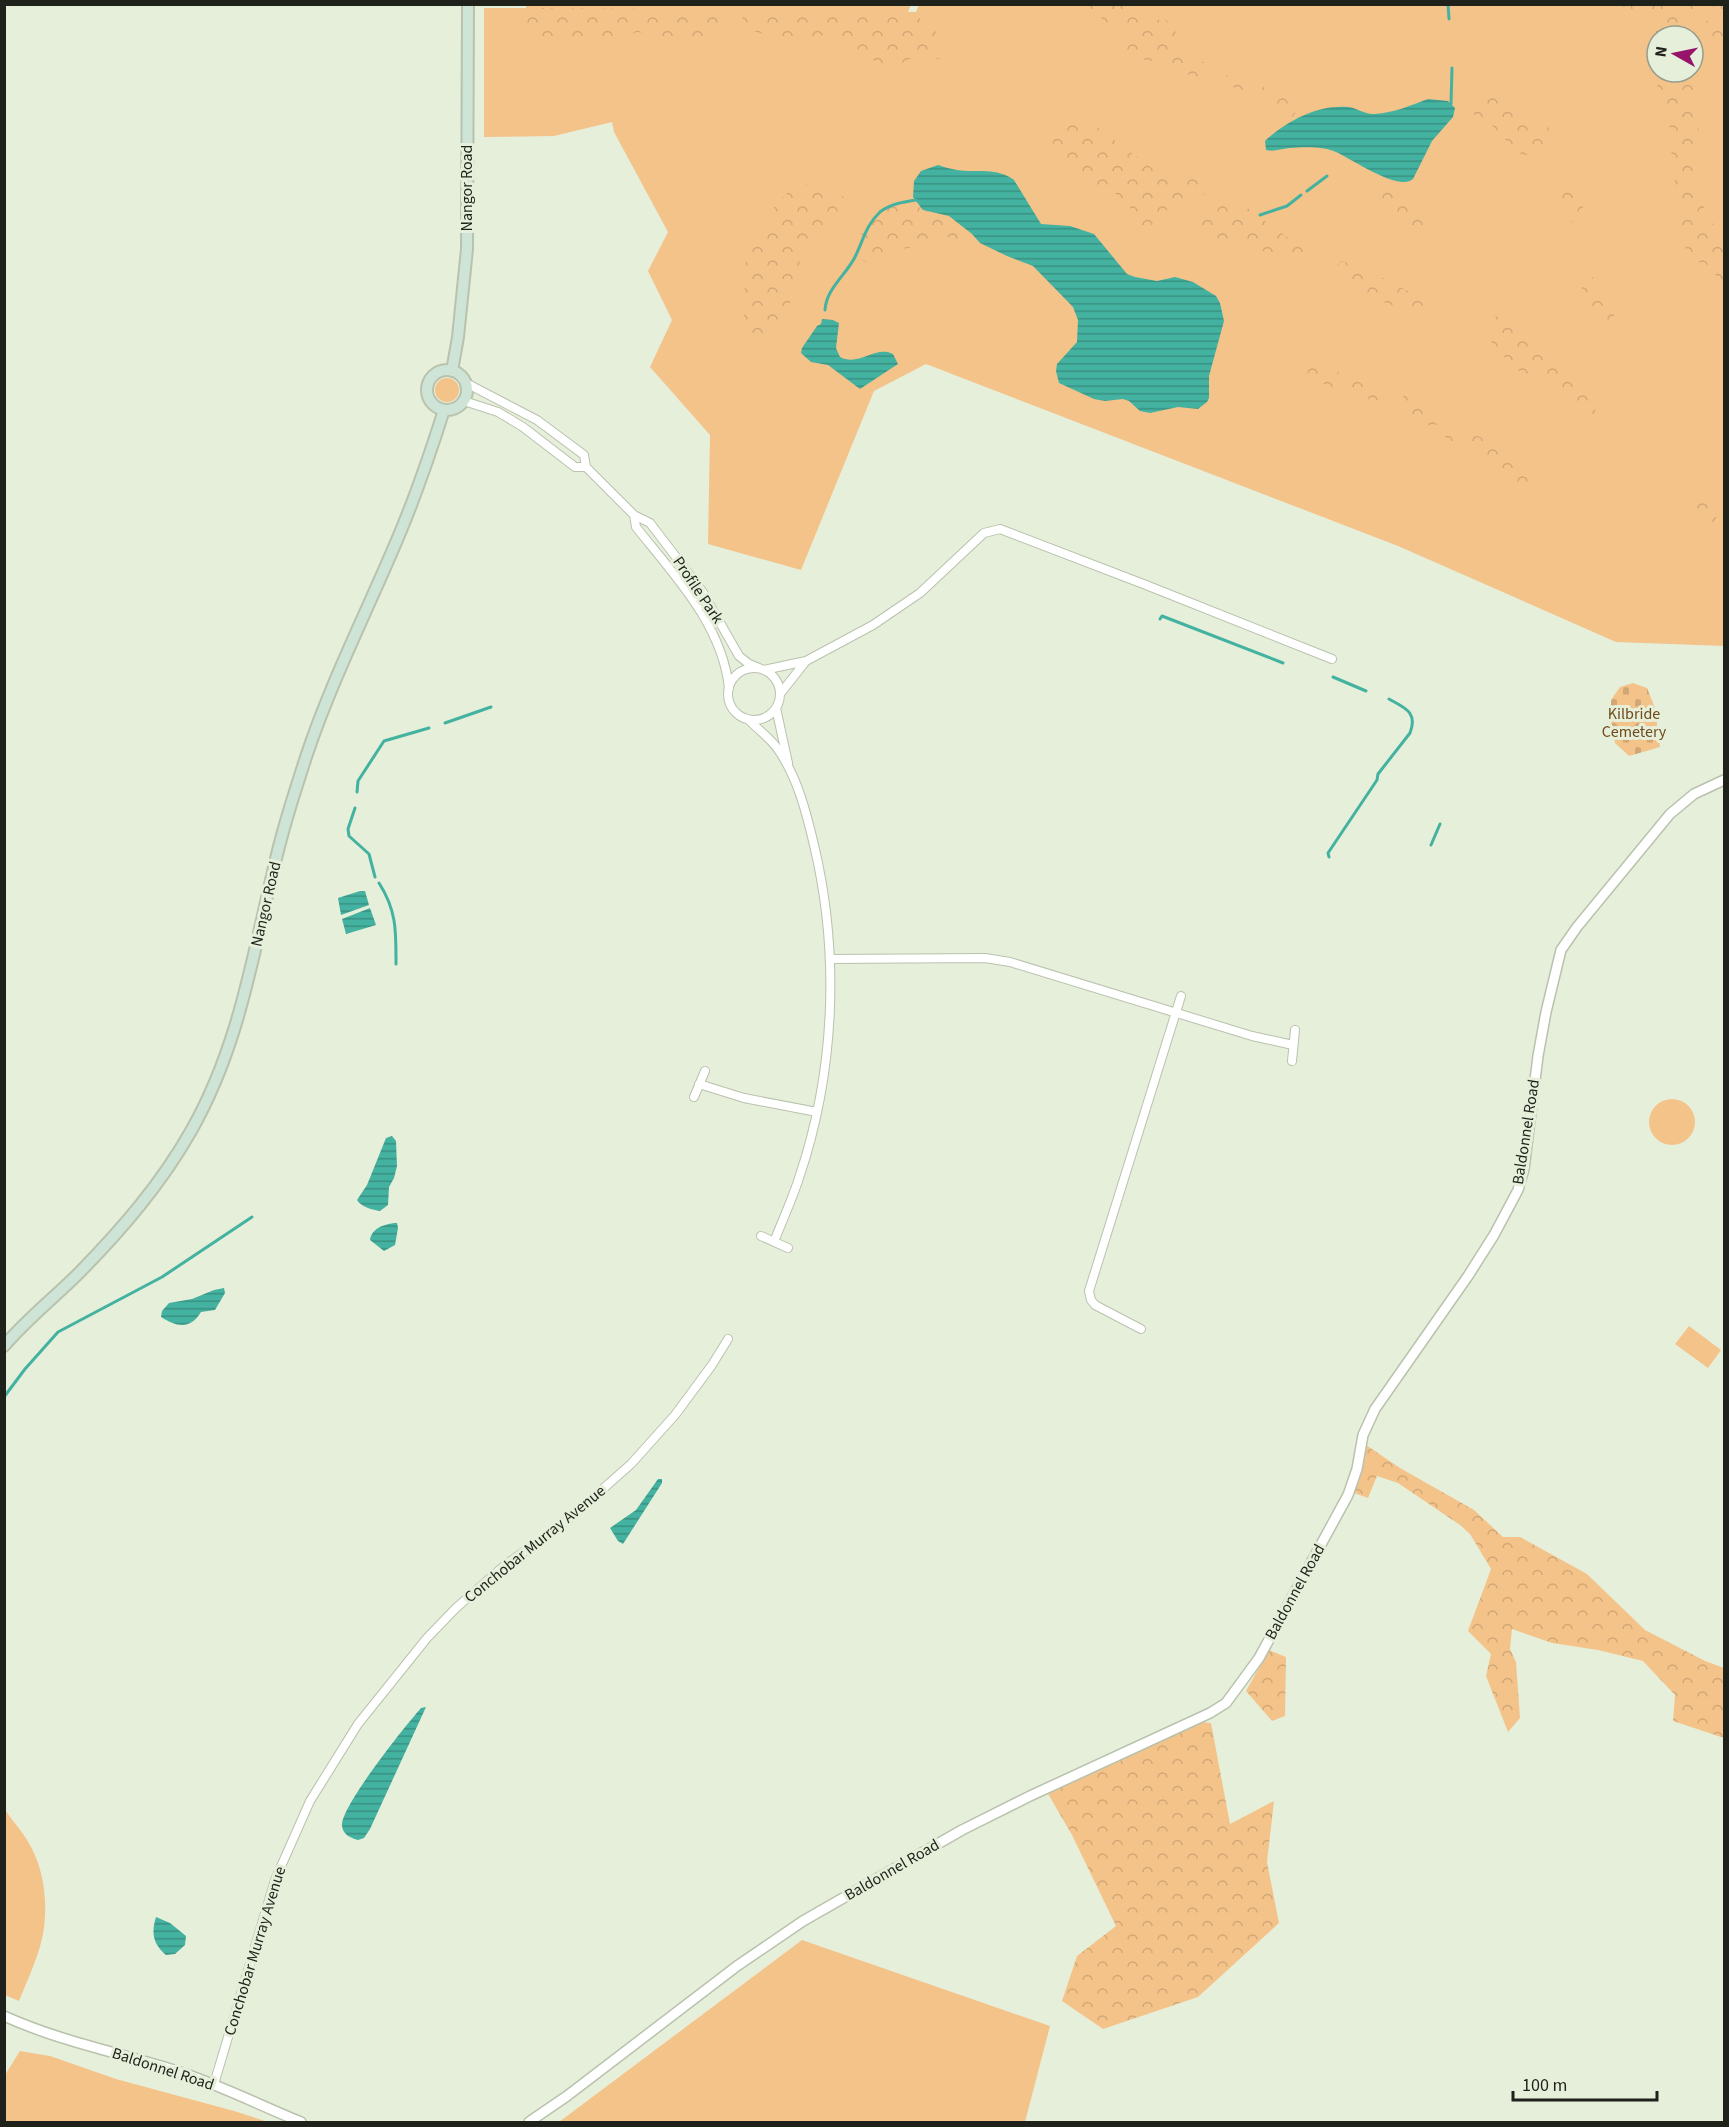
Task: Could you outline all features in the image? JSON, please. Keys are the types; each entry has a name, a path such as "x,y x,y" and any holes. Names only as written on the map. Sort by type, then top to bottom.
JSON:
{"main road":[{"name":"Nangor Road","path":"452,371 458,337 467,249 468,4"},
{"path":"452,371 460,375 466,383 465,401 456,409 444,410 438,408 429,399 427,387 434,375 439,372 452,371"},
{"name":"Nangor Road","path":"4,1346 124,1225 152,1191 183,1145 209,1098 240,1013 274,866 308,750 345,656 402,528 444,410"}],"street":[{"name":"Profile Park","path":"466,383 537,420 584,456 586,467 634,515 651,523 702,591 739,656 749,664 762,669"},
{"name":"Profile Park","path":"465,401 498,412 539,438 575,467 586,467"},
{"name":"Profile Park","path":"634,515 636,527 691,596 719,645 727,668 729,688"},
{"path":"788,767 768,737 733,708 729,688 737,675 751,668 762,669 806,662 873,625 920,593 984,533 1000,529 1332,659"},
{"path":"780,694 806,662"},
{"path":"762,669 775,679 779,686 780,694 776,708 788,767 807,815 823,882 830,959 830,1010 817,1112 799,1177 774,1242"},
{"path":"748,719 762,718 776,708"},
{"name":"Baldonnel Road","path":"529,2122 567,2096 737,1965 803,1921 962,1830 1210,1713 1226,1703 1259,1658 1340,1510 1357,1469 1363,1435 1375,1409 1468,1276 1494,1235 1518,1190 1524,1169 1546,1012 1561,950 1577,927 1670,814 1694,794 1725,780"},
{"path":"830,959 984,958 1013,963 1252,1036 1293,1046"},
{"path":"1141,1329 1095,1305 1089,1291 1181,996"},
{"path":"1292,1061 1295,1030"},
{"path":"694,1097 705,1071"},
{"path":"699,1084 744,1098 817,1112"},
{"path":"761,1236 788,1248"},
{"name":"Conchobar Murray Avenue","path":"214,2084 275,1880 310,1801 334,1759 358,1724 427,1638 469,1596 504,1566 570,1518 631,1464 681,1407 728,1339"},
{"name":"Baldonnel Road","path":"4,2016 81,2045 146,2061 214,2084 301,2122"}],"green space":[{"path":"526,4 911,4 908,12 916,12 919,4 1724,5 1724,646 1616,642 1398,546 926,364 874,391 801,570 708,544 710,435 650,367 672,320 648,271 668,232 614,132 612,122 554,136 484,137 484,8 526,8"},
{"path":"1124,4 1138,10 1144,19 1165,19 1176,30 1174,44 1178,49 1209,66 1213,71 1212,78 1183,73 1173,65 1129,57 1126,50 1135,35 1122,28 1112,27 1086,5"},
{"path":"1617,5 1670,5 1694,21 1695,24 1655,24 1639,11"},
{"path":"1684,5 1717,5 1698,13"},
{"path":"1717,5 1724,5 1724,47 1712,49 1704,22 1723,13"},
{"path":"527,8 701,9 716,14 720,26 716,36 693,44 683,44 672,38 638,32 600,40 571,41 525,34"},
{"path":"738,12 917,12 924,27 935,30 949,53 943,59 914,57 898,65 877,63 845,40 830,35 781,38 752,31"},
{"path":"1232,73 1248,77 1270,91 1299,97 1300,105 1291,120 1248,92 1229,86 1225,81 1226,76"},
{"path":"1657,84 1697,84 1699,139 1694,189 1723,242 1724,292 1711,266 1694,261 1686,250 1674,184 1678,168 1672,157 1669,122"},
{"path":"1484,91 1509,102 1516,112 1541,121 1549,127 1549,144 1546,152 1522,155 1492,125 1477,117 1467,107"},
{"path":"1073,119 1089,121 1153,169 1181,182 1185,174 1193,172 1205,179 1209,190 1192,203 1171,206 1144,233 1140,233 1134,229 1133,215 1127,203 1109,190 1074,175 1064,168 1057,158 1053,146 1055,133"},
{"path":"810,183 835,189 845,200 837,215 821,227 810,240 800,260 798,282 789,306 769,334 755,334 749,331 744,322 745,264 753,239 775,206 792,188"},
{"path":"1382,184 1409,201 1430,226 1425,243 1417,244 1376,197 1375,190"},
{"path":"1569,185 1579,185 1583,204 1581,223 1576,227 1560,206 1558,196 1559,190"},
{"path":"1223,197 1249,209 1314,257 1313,259 1306,260 1255,249 1205,234 1198,227 1197,217 1206,205"},
{"path":"917,203 927,210 956,220 980,243 978,247 942,236 935,237 934,244 895,250 882,262 866,262 856,256 860,237 869,219 889,207"},
{"path":"1341,261 1358,265 1429,302 1430,311 1424,314 1413,313 1357,290 1347,284 1335,269"},
{"path":"1581,263 1592,273 1596,290 1610,306 1615,318 1606,331 1593,321 1589,314 1579,270"},
{"path":"1492,316 1515,319 1588,395 1596,409 1593,415 1588,417 1552,385 1521,373 1503,356 1484,333"},
{"path":"1311,363 1337,371 1378,392 1378,400 1374,401 1318,382 1302,367"},
{"path":"447,378 456,381 459,390 456,399 447,402 438,399 435,390 438,381"},
{"path":"1406,394 1438,410 1444,420 1439,424 1427,425 1397,410 1394,405"},
{"path":"1451,424 1501,449 1526,475 1530,483 1522,483 1508,477 1485,457 1450,442 1445,437 1444,430"},
{"path":"1700,496 1708,496 1715,509 1717,523 1709,526 1699,524 1693,506"},
{"name":"Kilbride Cemetery","path":"1633,683 1647,688 1655,708 1660,747 1629,756 1615,743 1611,722 1611,700 1620,687"},
{"path":"1672,1099 1688,1106 1695,1122 1688,1138 1672,1145 1656,1138 1649,1122 1656,1106"},
{"path":"1689,1326 1721,1350 1708,1368 1675,1344"},
{"path":"1366,1445 1400,1468 1474,1510 1503,1537 1520,1537 1587,1574 1645,1630 1705,1661 1724,1668 1724,1738 1673,1721 1675,1695 1643,1661 1598,1650 1552,1643 1512,1629 1510,1649 1516,1662 1520,1718 1508,1732 1486,1676 1491,1654 1468,1631 1491,1569 1470,1534 1398,1483 1377,1476 1368,1498 1354,1493 1362,1470"},
{"path":"1269,1650 1286,1657 1285,1716 1272,1721 1246,1691"},
{"path":"1201,1722 1211,1723 1230,1824 1274,1801 1267,1862 1279,1923 1198,1997 1103,2029 1062,2001 1077,1956 1116,1926 1072,1835 1047,1792"},
{"path":"5,1810 25,1836 33,1851 42,1875 45,1901 42,1939 19,2001 5,1995"},
{"path":"802,1940 1050,2026 1025,2122 559,2122"},
{"path":"20,2051 50,2056 116,2079 268,2122 5,2122 5,2075"}],"water":[{"path":"1428,99 1448,101 1455,108 1453,117 1432,141 1413,179 1406,182 1387,178 1336,152 1325,149 1300,147 1266,150 1265,141 1273,134 1315,111 1348,107 1375,114"},
{"path":"938,165 957,170 1001,173 1014,180 1041,224 1070,226 1094,234 1127,274 1157,281 1175,277 1193,282 1216,296 1224,321 1209,376 1207,402 1198,409 1178,407 1150,413 1140,411 1129,401 1123,399 1105,401 1094,399 1059,383 1057,364 1077,342 1078,320 1073,307 1033,266 980,243 949,216 923,210 913,197 914,181 921,171"},
{"path":"822,319 839,323 836,348 840,357 854,359 886,352 893,354 898,364 860,389 828,365 811,362 801,353 802,348 817,326 821,324"},
{"path":"365,891 369,905 341,915 338,898"},
{"path":"370,908 376,925 346,934 342,919"},
{"path":"392,1136 396,1141 397,1166 389,1187 388,1205 380,1211 374,1210 357,1200 367,1185 386,1138"},
{"path":"397,1223 398,1228 395,1245 384,1251 370,1240 371,1236 379,1228"},
{"path":"224,1288 225,1293 215,1310 201,1312 188,1324 178,1325 161,1317 162,1311 169,1303 192,1299"},
{"path":"658,1479 662,1479 662,1483 623,1544 618,1541 610,1528 636,1510"},
{"path":"426,1707 370,1829 364,1838 358,1840 350,1837 344,1832 342,1826 351,1802 402,1731 421,1708"},
{"path":"156,1917 170,1923 186,1936 185,1945 175,1954 166,1955 158,1947 154,1933"}],"waterway":[{"path":"1448,4 1449,19"},
{"path":"1451,104 1452,68"},
{"path":"1307,191 1327,176"},
{"path":"1260,215 1287,206 1301,195"},
{"path":"825,310 829,295 851,264 875,217 892,205 916,200"},
{"path":"1160,619 1162,616 1283,663"},
{"path":"1333,677 1366,691"},
{"path":"1329,857 1328,853 1377,780 1378,774 1410,733 1411,715 1405,708 1389,699"},
{"path":"445,723 491,707"},
{"path":"357,792 358,781 384,741 429,728"},
{"path":"355,808 348,829 349,836 369,854 375,877"},
{"path":"1431,845 1440,824"},
{"path":"379,883 392,912 396,964"},
{"path":"4,1397 58,1332 162,1277 252,1217"}]}
